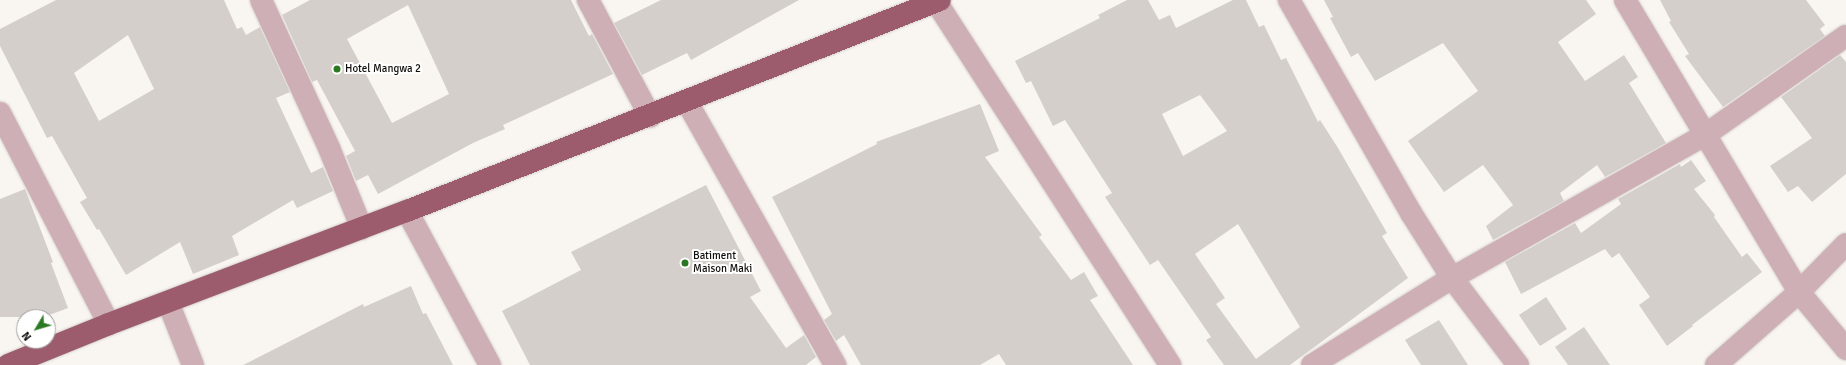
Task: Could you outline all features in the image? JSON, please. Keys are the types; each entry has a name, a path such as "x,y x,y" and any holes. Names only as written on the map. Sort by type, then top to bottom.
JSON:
{"highway":[{"path":"8,365 109,324 362,229 687,102 937,0"}],"street":[{"path":"261,0 329,148 362,229"},
{"path":"588,0 650,116"},
{"path":"937,0 1170,365"},
{"path":"1289,0 1411,213 1452,278 1518,365"},
{"path":"1625,0 1799,292 1846,349"},
{"path":"1312,365 1452,278 1705,135 1846,36"},
{"path":"687,102 835,365"},
{"path":"0,113 109,324"},
{"path":"407,211 490,365"},
{"path":"1716,365 1799,292 1846,244"},
{"path":"168,302 192,365"}],"building":[{"path":"56,0 224,0 237,29 242,27 246,35 260,27 290,92 276,98 311,173 323,167 333,191 297,208 293,200 232,236 239,255 193,274 180,242 126,275 99,229 97,230 80,202 87,198 52,136 47,138 0,46 0,29","holes":["128,35 154,89 99,121 74,73"]},
{"path":"310,0 571,0 589,36 592,34 613,74 503,125 505,129 473,143 378,194 368,175 356,181 346,156 355,151 317,80 312,82 282,15","holes":["408,5 449,94 392,123 347,39"]},
{"path":"661,0 799,0 691,60 687,53 642,75 614,23"},
{"path":"1127,0 1148,0 1159,20 1170,15 1176,28 1233,0 1246,0 1259,27 1264,25 1281,60 1286,58 1318,122 1320,120 1338,148 1387,233 1382,236 1408,278 1290,365 1224,365 1206,340 1211,337 1158,260 1150,265 1105,197 1112,193 1065,120 1053,126 1031,81 1026,83 1015,61 1100,18 1098,15","holes":["1200,95 1227,131 1183,156 1162,114","1238,224 1300,327 1256,359 1216,304 1225,298 1195,254"]},
{"path":"1324,0 1586,0 1596,14 1558,42 1585,81 1624,55 1638,77 1629,83 1666,143 1605,177 1597,165 1560,193 1564,201 1493,240 1486,226 1513,205 1483,165 1444,192 1408,141 1478,91 1443,43 1375,81 1358,53 1351,57 1330,18 1333,17"},
{"path":"1660,0 1806,0 1825,25 1820,29 1825,36 1723,107 1685,56 1689,54 1669,22 1671,21"},
{"path":"1840,55 1846,62 1846,174 1812,202 1798,186 1788,192 1770,166 1812,138 1781,97"},
{"path":"980,104 999,151 985,157 1042,235 1039,237 1071,280 1084,272 1098,296 1090,300 1133,365 1006,365 999,354 980,365 861,365 844,335 836,341 824,320 832,314 772,197 877,144 876,142"},
{"path":"1691,160 1706,181 1694,189 1715,215 1714,217 1742,257 1747,253 1762,272 1692,325 1693,326 1667,346 1639,305 1650,297 1619,253 1612,258 1605,249 1521,294 1505,262 1575,223 1581,233 1621,204 1618,199 1680,164 1681,167"},
{"path":"706,185 761,291 750,297 786,348 804,335 816,357 806,365 530,365 502,311 581,270 571,252"},
{"path":"25,189 53,262 51,263 68,308 56,312 56,309 16,309 16,317 0,317 0,199"},
{"path":"411,286 423,314 426,313 453,365 243,365 363,304 364,307"},
{"path":"1546,297 1567,329 1540,346 1519,315"},
{"path":"1439,320 1468,365 1421,365 1405,340"},
{"path":"1584,327 1610,365 1568,365 1555,347"}],"place":[{"name":"Hotel Mangwa 2","path":"337,69"},
{"name":"Batiment Maison Maki","path":"685,263"}]}
